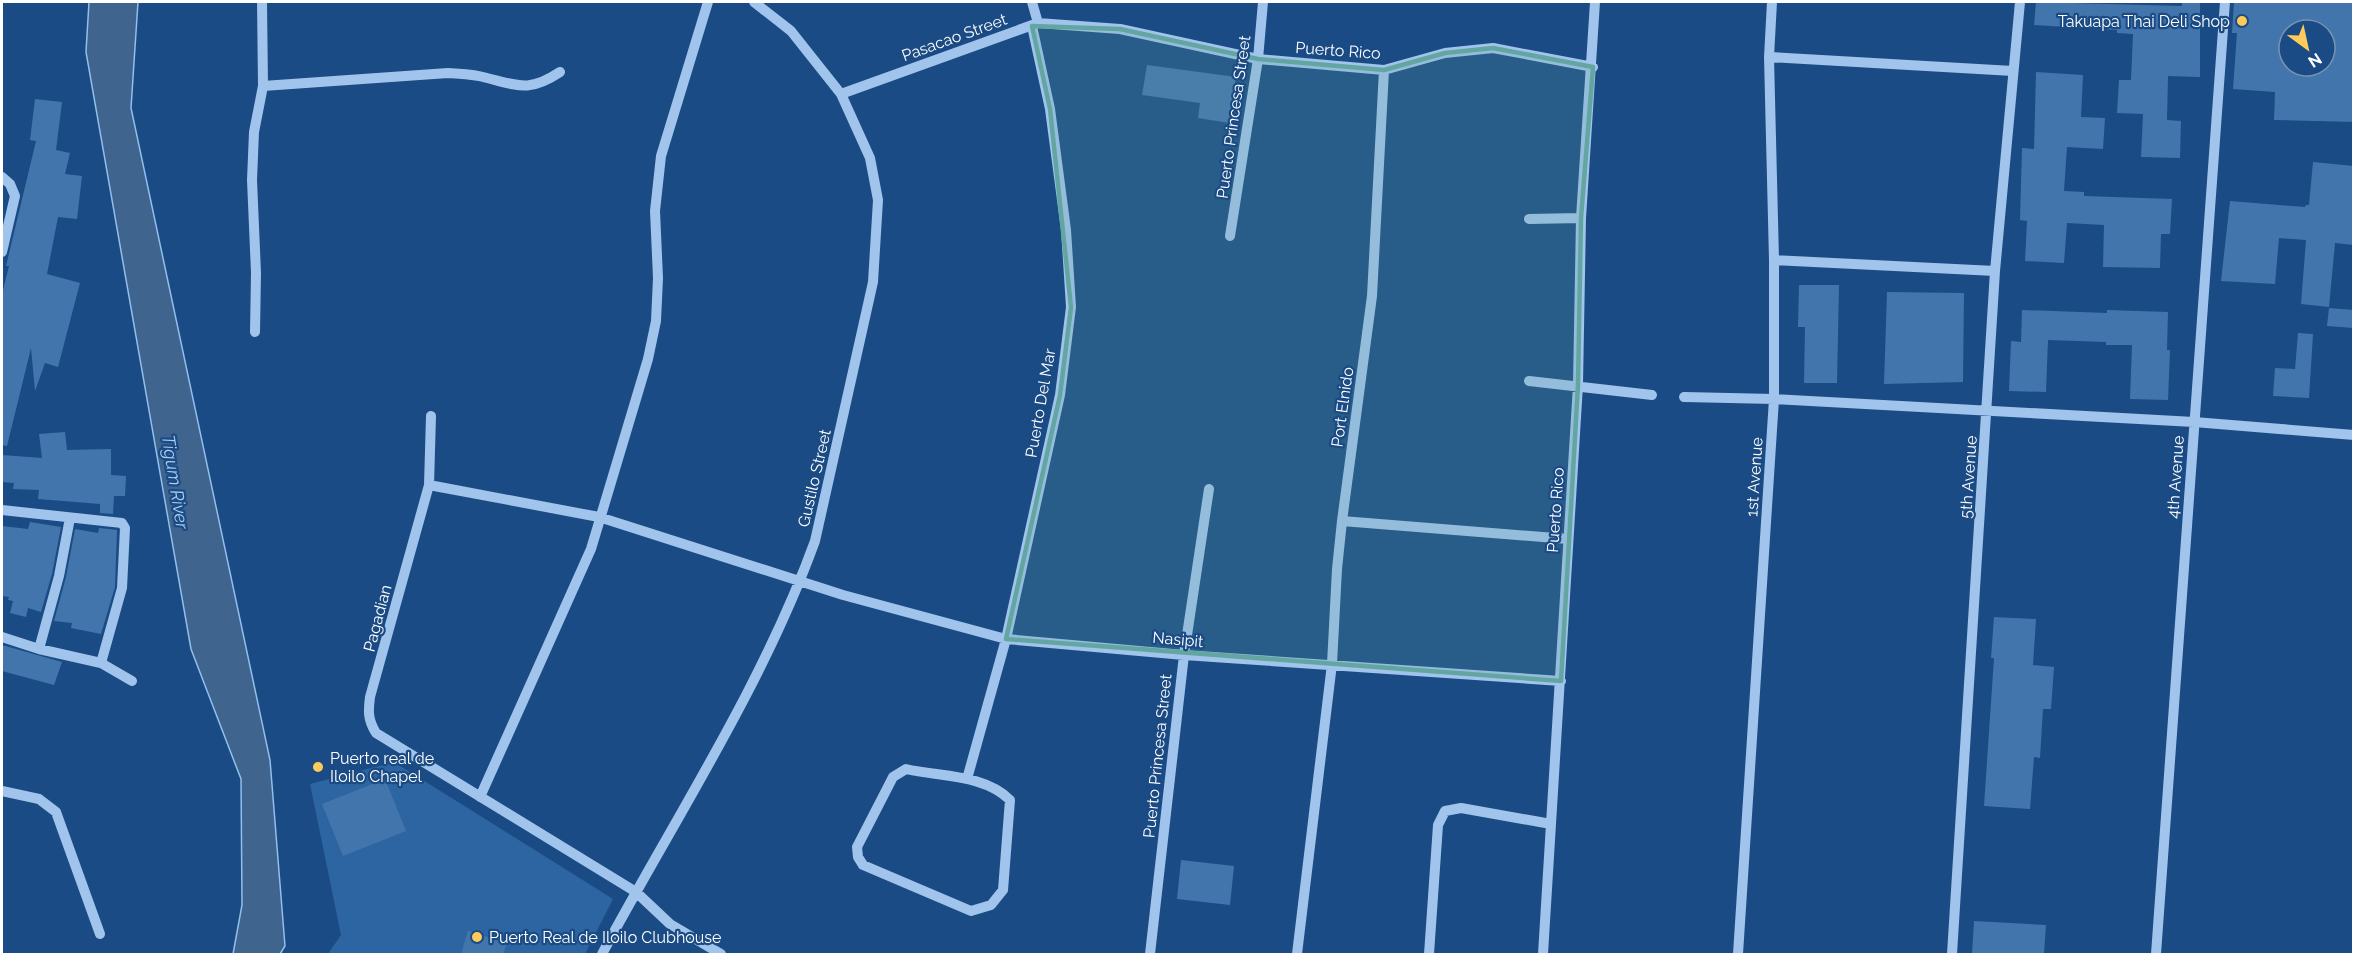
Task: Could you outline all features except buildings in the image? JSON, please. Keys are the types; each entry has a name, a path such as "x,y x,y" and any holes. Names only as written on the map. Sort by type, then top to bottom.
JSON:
{"street":[{"path":"255,332 256,273 252,180 254,132 263,86 262,2"},
{"path":"480,797 591,549 648,359 656,321 658,288 655,211 661,156 708,2"},
{"name":"Gustilo Street","path":"602,954 730,727 801,581 815,541 873,282 878,200 870,158 841,94 791,31 754,2"},
{"name":"Puerto Del Mar","path":"967,779 1006,639 1060,395 1071,307 1066,230 1032,2"},
{"name":"Puerto Princesa Street","path":"1230,236 1258,59 1263,2"},
{"name":"Puerto Rico","path":"1543,954 1578,385 1581,218 1593,67 1595,2"},
{"name":"1st Avenue","path":"1738,954 1774,399 1774,260 1769,57 1772,2"},
{"name":"5th Avenue","path":"1952,954 1995,271 2020,2"},
{"name":"4th Avenue","path":"2156,954 2225,2"},
{"name":"Pasacao Street","path":"841,94 1035,25 1120,29 1258,59"},
{"name":"Puerto Rico","path":"1258,59 1383,70 1445,53 1493,48 1593,67"},
{"path":"1769,57 2013,71"},
{"name":"Port Elnido","path":"1297,954 1332,664 1342,521 1372,296 1383,70"},
{"path":"263,86 448,73 471,75 523,86 536,86 560,72"},
{"path":"2,177 10,184 15,196 2,252"},
{"path":"1529,219 1581,218"},
{"path":"1774,260 1995,271"},
{"path":"1529,381 1652,395"},
{"path":"1684,397 1774,399 2194,422 2354,435"},
{"name":"Pagadian","path":"431,416 429,484 370,697 368,714 370,724 376,733 636,892 670,924 721,954"},
{"path":"429,484 599,517 801,581"},
{"name":"Puerto Princesa Street","path":"1150,954 1184,655 1209,489"},
{"path":"2,510 122,523 125,528 122,588 101,663"},
{"path":"39,649 59,576 70,518"},
{"path":"1342,521 1568,539"},
{"name":"Nasipit","path":"801,581 843,595 1006,639 1184,655 1561,681"},
{"path":"2,637 39,649 101,663 132,681"},
{"path":"906,769 967,779 1002,792 1010,800 1003,890 991,905 971,911 863,865 858,857 857,847 893,777 906,769"},
{"path":"2,791 39,799 56,812 100,934"},
{"path":"1429,954 1438,825 1445,811 1461,808 1551,824"}],"highlighted area":[{"path":"1032,26 1120,29 1258,59 1384,70 1445,53 1493,48 1593,67 1581,218 1578,385 1561,681 1006,639 1060,395 1071,307 1050,109"}],"shaded area":[{"path":"394,762 613,899 585,954 328,954 341,935 310,784"}],"water":[{"name":"Tigum River","path":"89,2 138,2 131,108 270,760 285,946 280,954 233,954 242,905 241,779 191,649 86,52"}],"place":[{"name":"Takuapa Thai Deli Shop","path":"2242,21"},
{"name":"Puerto real de Iloilo Chapel","path":"318,767"},
{"name":"Puerto Real de Iloilo Clubhouse","path":"477,937"}]}
